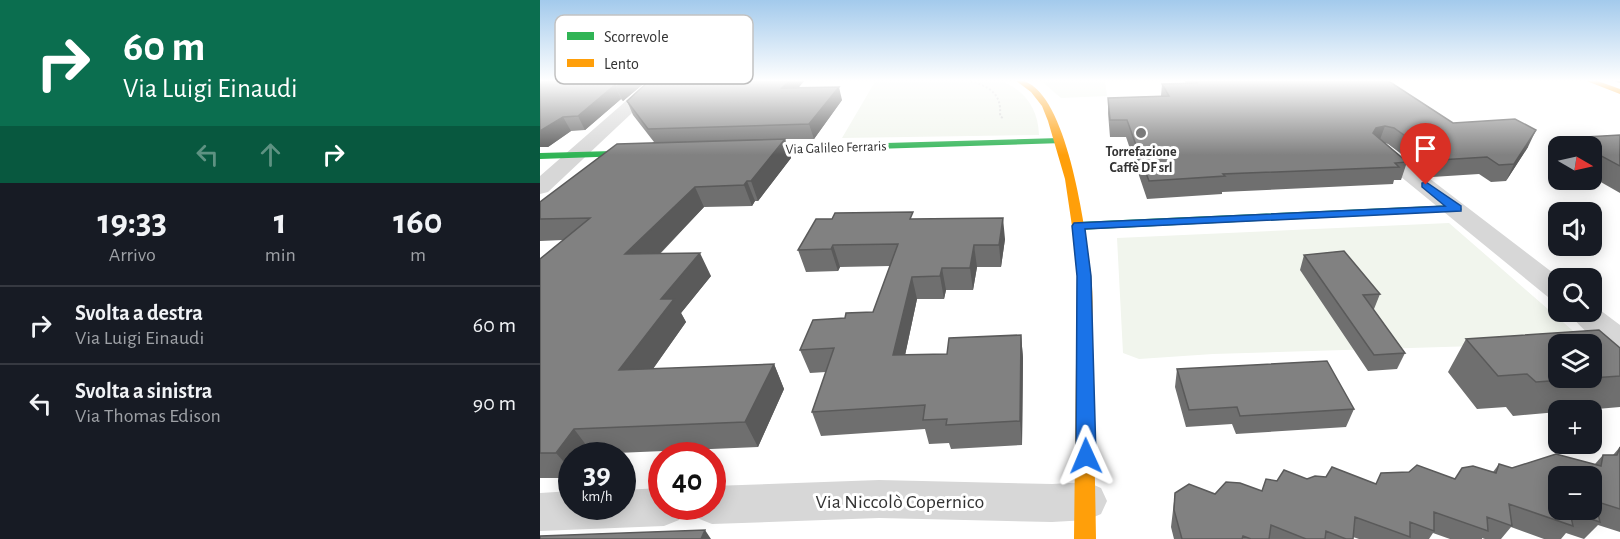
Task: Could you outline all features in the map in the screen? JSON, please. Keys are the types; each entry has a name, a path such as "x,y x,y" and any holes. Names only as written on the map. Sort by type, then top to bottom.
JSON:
{"street":[{"path":"540,187 630,105"},
{"path":"1045,105 1060,141 1070,179 1084,276 1086,520"},
{"name":"Via Galileo Ferraris","path":"729,150 1060,141"},
{"path":"1380,150 1548,283"},
{"path":"540,156 658,153"},
{"path":"1078,226 1456,209"},
{"path":"1596,322 1620,341"},
{"name":"Via Niccolò Copernico","path":"726,505 879,500 1052,503 1086,520"},
{"path":"540,512 648,508"}],"path":[{"path":"1001,105 1000,116 1006,121"}],"shaded area":[{"path":"861,105 1030,105 1036,116 1039,135 842,138"},
{"path":"1449,223 1548,309 1548,322 1563,322 1577,334 1548,334 1548,343 1545,344 1213,354 1139,359 1123,353 1117,238"}],"building":[{"path":"540,105 591,105 578,116 563,117 540,131"},
{"path":"630,105 824,105 809,124 648,129"},
{"path":"1109,105 1426,105 1453,123 1515,119 1536,130 1514,164 1499,165 1487,157 1439,160 1394,128 1385,126 1376,128 1373,133 1407,162 1395,163 1399,167 1223,174 1225,176 1149,181 1127,120 1110,120"},
{"path":"1620,135 1620,166 1602,156 1602,136"},
{"path":"785,139 751,181 747,181 744,185 695,187 625,254 700,253 661,299 674,299 619,370 774,364 745,422 574,429 564,442 558,442 556,453 540,453 540,259 590,218 540,219 540,202 617,144"},
{"path":"913,212 910,219 1003,218 999,245 974,245 970,268 942,268 940,276 912,277 893,355 947,354 949,338 1021,335 1020,421 946,425 947,419 923,420 925,405 812,412 834,348 800,350 813,320 845,318 846,313 873,312 898,244 833,245 831,249 798,250 816,219 832,219 835,213"},
{"path":"1344,251 1380,294 1363,295 1405,353 1374,355 1304,255"},
{"path":"1599,330 1620,348 1620,376 1602,377 1602,334 1548,334 1548,381 1536,382 1527,374 1498,376 1466,339"},
{"path":"1327,361 1354,409 1240,416 1237,407 1189,410 1177,369"},
{"path":"1620,447 1620,509 1602,503 1603,455 1617,455"},
{"path":"1556,454 1601,466 1548,466 1548,517 1509,504 1512,526 1487,517 1488,531 1434,512 1434,531 1410,522 1410,537 1355,517 1353,539 1346,539 1326,531 1325,539 1306,539 1271,525 1269,539 1251,539 1243,536 1242,539 1182,539 1174,510 1175,493 1189,484 1215,494 1226,482 1240,483 1262,491 1266,479 1277,481 1284,470 1307,479 1315,476 1326,477 1332,467 1376,484 1381,473 1409,472 1417,465 1455,479 1462,468 1473,466 1496,473 1499,464 1512,468"},
{"path":"1556,520 1572,520 1573,526"},
{"path":"705,530 701,539 540,539 540,536"}],"traffic: fast":[{"path":"743,150 1060,141"},
{"path":"540,156 649,153"},
{"path":"1078,226 1456,209"}],"traffic: slow":[{"path":"1045,105 1053,121 1070,179 1084,276 1085,539"}],"place":[{"name":"Torrefazione Caffè DF srl","path":"1141,133"}],"route":[{"path":"1086,456 1084,276 1078,226 1456,209 1426,185"}]}
